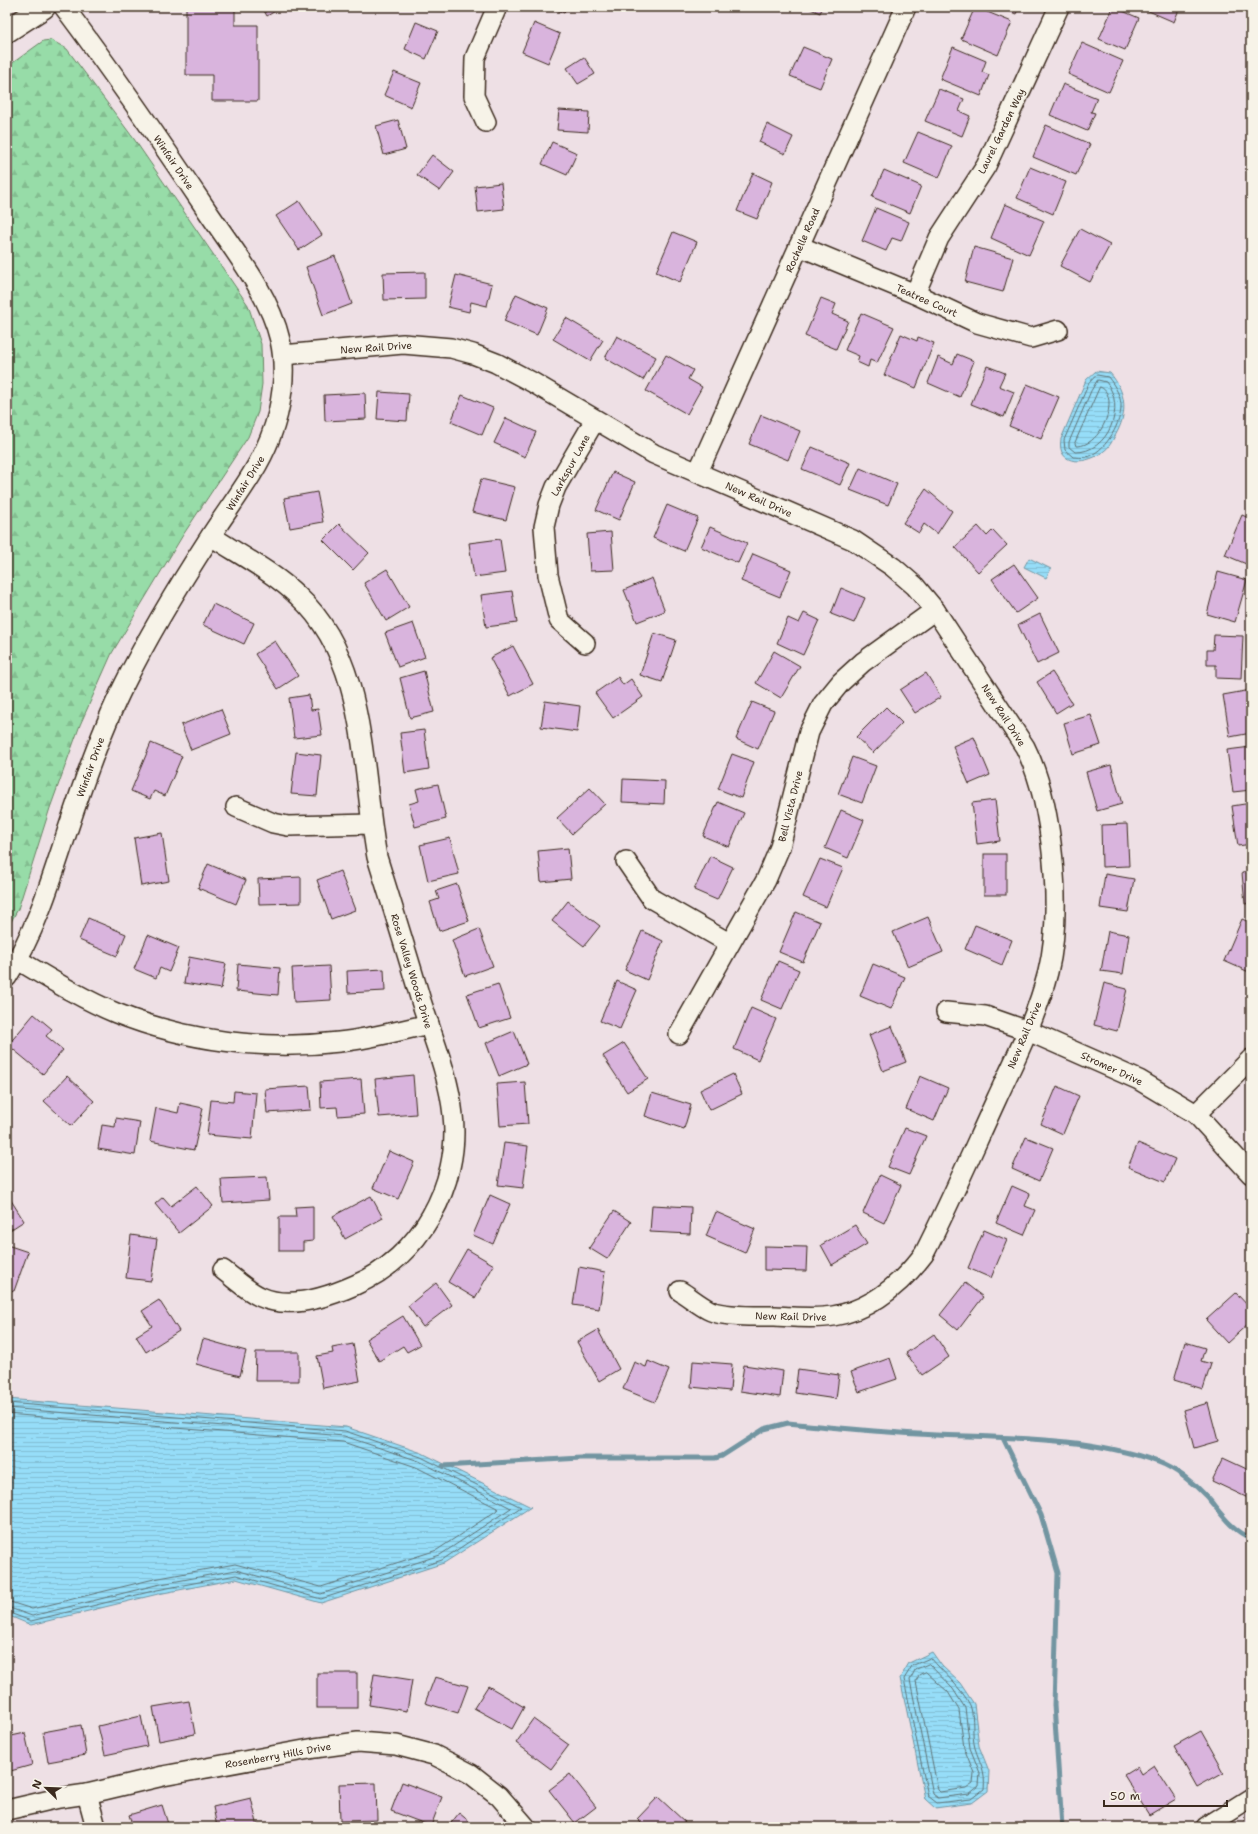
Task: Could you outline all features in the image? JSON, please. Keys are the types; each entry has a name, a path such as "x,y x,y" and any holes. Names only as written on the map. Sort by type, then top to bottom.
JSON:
{"main road":[{"path":"7,31 44,7"}],"street":[{"name":"Winfair Drive","path":"7,977 18,960 42,909 84,782 121,690 154,626 255,468 271,435 278,416 282,390 283,355 280,337 269,311 250,274 136,106 64,7"},
{"path":"486,122 474,96 475,58 497,7"},
{"name":"Rochelle Road","path":"698,472 906,7"},
{"name":"Laurel Garden Way","path":"916,294 940,238 986,166 1059,7"},
{"name":"Teatree Court","path":"799,246 916,294 977,323 1031,338 1058,330"},
{"name":"New Rail Drive","path":"283,355 402,344 451,348 473,354 496,363 654,454 853,540 893,567 915,586 935,610 1025,747 1034,764 1048,821 1055,904 1054,938 1048,972 1028,1030 924,1254 904,1279 881,1297 850,1312 833,1316 815,1318 747,1315 712,1311 680,1291"},
{"name":"Larkspur Lane","path":"585,643 559,620 548,575 544,527 549,505 556,487 595,420"},
{"name":"Rose Valley Woods Drive","path":"211,536 283,583 299,596 332,639 348,673 353,695 377,858 450,1096 454,1116 453,1152 444,1190 418,1238 404,1253 377,1274 341,1292 318,1298 290,1302 274,1301 262,1298 223,1270"},
{"name":"Bell Vista Drive","path":"679,1034 729,943 766,880 780,847 809,732 822,704 841,682 863,662 935,610"},
{"path":"236,806 273,823 288,826 371,824"},
{"path":"626,861 652,899 729,943"},
{"path":"18,960 77,995 115,1013 175,1032 218,1040 277,1045 312,1045 366,1038 428,1024"},
{"name":"Stromer Drive","path":"946,1012 985,1016 1028,1030 1139,1080 1196,1114 1251,1174"},
{"path":"1196,1114 1251,1059"},
{"name":"Rosenberry Hills Drive","path":"7,1810 58,1798 87,1794 163,1776 315,1748 358,1742 396,1745 434,1755 471,1774 499,1796 526,1827"},
{"path":"87,1794 96,1827"},
{"path":"1205,1827 1251,1798"}],"green space":[{"path":"51,40 67,49 134,139 248,305 261,344 262,384 258,412 248,437 183,535 112,653 80,725 50,808 18,909 7,929 7,67 43,41"}],"water":[{"path":"1096,371 1110,373 1116,381 1120,388 1124,404 1124,412 1119,428 1106,450 1090,459 1075,461 1068,459 1064,455 1061,448 1061,439 1086,380"},
{"path":"1029,558 1051,569 1046,578 1024,567"},
{"path":"7,1399 346,1427 422,1453 531,1507 444,1563 321,1603 236,1579 158,1594 31,1625 7,1615"},
{"path":"932,1652 942,1666 960,1683 974,1704 979,1746 989,1771 988,1791 972,1803 935,1808 925,1799 900,1678 909,1663"}],"building":[{"path":"186,7 235,7 235,25 258,25 258,101 212,101 212,75 186,75"},
{"path":"262,7 282,7 267,16"},
{"path":"437,7 450,7 448,12"},
{"path":"549,7 566,7 564,13"},
{"path":"806,7 823,7 820,13"},
{"path":"975,7 1012,22 998,55 961,39"},
{"path":"999,7 1019,7 1016,14"},
{"path":"1113,7 1139,18 1125,50 1099,39"},
{"path":"1144,7 1180,7 1174,22 1144,9"},
{"path":"416,22 438,31 426,59 405,49"},
{"path":"534,23 560,34 548,63 522,52"},
{"path":"1082,43 1123,61 1109,92 1068,74"},
{"path":"803,47 832,59 820,88 790,76"},
{"path":"953,47 986,61 982,72 989,75 981,96 940,79"},
{"path":"584,57 595,74 578,84 567,68"},
{"path":"394,72 421,83 411,107 384,95"},
{"path":"1063,84 1097,98 1091,112 1095,113 1087,131 1050,115"},
{"path":"939,89 964,99 959,111 970,116 962,136 925,121"},
{"path":"559,110 589,112 588,132 557,130"},
{"path":"398,120 406,149 384,155 376,126"},
{"path":"767,124 793,137 785,154 759,142"},
{"path":"1046,125 1090,144 1076,175 1033,157"},
{"path":"918,132 952,146 939,178 904,163"},
{"path":"552,142 577,153 567,175 542,164"},
{"path":"432,155 454,172 440,191 417,175"},
{"path":"1030,167 1066,182 1053,214 1017,198"},
{"path":"884,170 921,186 910,213 872,197"},
{"path":"753,173 772,182 757,219 737,211"},
{"path":"501,183 504,209 478,212 475,186"},
{"path":"299,201 322,235 299,250 276,216"},
{"path":"1005,204 1044,221 1029,255 991,238"},
{"path":"876,208 909,222 901,241 892,238 886,251 862,241"},
{"path":"1080,229 1110,245 1090,282 1060,266"},
{"path":"673,232 697,242 680,282 656,272"},
{"path":"974,247 1013,258 1003,292 965,282"},
{"path":"335,256 352,304 323,315 306,267"},
{"path":"425,272 425,299 384,300 383,273"},
{"path":"456,275 492,284 487,306 471,302 469,312 448,307"},
{"path":"516,294 548,308 537,335 504,321"},
{"path":"821,298 836,304 832,314 848,321 836,349 805,336"},
{"path":"861,313 894,327 877,363 870,360 868,367 857,362 859,356 845,350"},
{"path":"566,318 603,340 590,361 553,339"},
{"path":"901,334 917,341 918,337 934,343 916,388 884,375"},
{"path":"617,336 656,357 643,380 605,358"},
{"path":"957,354 974,361 960,397 928,383 938,357 953,364"},
{"path":"666,355 693,370 688,379 702,387 687,414 646,391"},
{"path":"987,366 1005,373 999,386 1014,392 1004,417 971,404"},
{"path":"1027,384 1059,397 1041,439 1009,426"},
{"path":"379,392 409,394 407,421 377,419"},
{"path":"365,393 366,419 325,421 324,395"},
{"path":"462,395 493,408 482,435 451,422"},
{"path":"761,415 800,431 788,460 749,444"},
{"path":"506,418 536,432 525,457 494,443"},
{"path":"812,447 850,463 840,485 802,469"},
{"path":"860,468 897,484 888,505 850,490"},
{"path":"613,472 635,482 619,520 596,510"},
{"path":"481,479 515,487 506,520 472,512"},
{"path":"926,489 952,511 937,534 924,524 919,533 903,523"},
{"path":"317,492 323,522 290,528 284,498"},
{"path":"667,505 698,518 684,551 653,538"},
{"path":"1242,515 1251,519 1251,566 1225,555"},
{"path":"339,524 369,553 353,570 323,540"},
{"path":"978,526 987,536 993,530 1007,545 978,572 955,547"},
{"path":"710,527 747,543 738,563 701,547"},
{"path":"611,532 614,570 590,571 587,534"},
{"path":"500,539 505,573 474,577 469,543"},
{"path":"753,554 791,570 780,597 741,581"},
{"path":"1014,564 1038,598 1016,613 992,579"},
{"path":"387,569 409,607 386,621 364,583"},
{"path":"1218,572 1247,580 1235,622 1207,614"},
{"path":"652,578 665,611 637,622 624,590"},
{"path":"841,588 865,598 854,623 831,614"},
{"path":"512,591 517,623 486,627 481,595"},
{"path":"213,604 254,623 244,644 203,625"},
{"path":"804,613 819,620 803,655 777,643 788,618 799,623"},
{"path":"1040,614 1059,653 1037,664 1018,625"},
{"path":"413,623 425,657 398,667 385,633"},
{"path":"654,633 676,640 662,682 640,675"},
{"path":"1214,635 1243,636 1241,679 1216,678 1216,665 1207,665 1207,650 1213,650"},
{"path":"275,641 298,676 278,689 255,654"},
{"path":"513,646 533,684 510,696 490,658"},
{"path":"774,651 800,666 781,698 756,683"},
{"path":"424,671 434,712 410,718 400,678"},
{"path":"1052,672 1072,703 1056,713 1037,682"},
{"path":"926,673 941,697 915,713 900,690"},
{"path":"618,677 623,685 631,679 643,697 613,718 595,693"},
{"path":"1251,690 1251,733 1230,737 1223,695"},
{"path":"309,695 311,710 318,709 322,735 294,738 289,698"},
{"path":"545,701 580,706 577,732 541,727"},
{"path":"752,702 774,711 758,749 736,739"},
{"path":"886,707 902,723 873,753 856,737"},
{"path":"221,709 231,734 191,750 181,725"},
{"path":"1091,715 1101,745 1073,754 1064,723"},
{"path":"424,730 429,769 405,773 400,733"},
{"path":"974,737 990,775 969,784 953,746"},
{"path":"151,743 182,756 165,796 154,791 150,799 131,791"},
{"path":"1251,747 1251,790 1233,792 1227,750"},
{"path":"296,752 321,755 317,796 291,794"},
{"path":"732,754 754,762 741,798 718,789"},
{"path":"852,757 876,766 862,803 838,794"},
{"path":"1111,765 1122,804 1097,811 1086,772"},
{"path":"623,779 665,781 664,804 622,802"},
{"path":"438,784 446,819 415,827 409,804 419,801 416,789"},
{"path":"590,788 605,804 572,834 557,818"},
{"path":"995,800 1000,841 977,844 972,803"},
{"path":"718,802 744,813 729,847 703,836"},
{"path":"1251,803 1251,844 1238,846 1232,806"},
{"path":"841,810 864,820 848,858 825,848"},
{"path":"1127,824 1129,866 1102,867 1101,825"},
{"path":"162,833 169,881 141,886 134,838"},
{"path":"450,838 459,874 428,881 420,845"},
{"path":"568,848 571,879 541,882 538,851"},
{"path":"984,854 1006,854 1006,895 984,895"},
{"path":"710,856 733,867 717,900 694,890"},
{"path":"820,859 843,868 826,907 803,897"},
{"path":"1251,860 1251,903 1245,904 1242,873 1249,872 1248,861"},
{"path":"208,864 246,880 236,904 198,888"},
{"path":"340,871 355,910 331,919 317,880"},
{"path":"1105,874 1134,879 1128,912 1100,908"},
{"path":"301,877 301,903 259,904 258,879"},
{"path":"457,884 469,921 439,931 430,902 439,899 436,891"},
{"path":"568,901 600,926 584,946 552,921"},
{"path":"796,912 820,922 803,962 779,952"},
{"path":"928,917 943,952 908,967 893,932"},
{"path":"88,918 126,934 117,956 79,940"},
{"path":"1242,919 1251,923 1251,967 1249,972 1224,961"},
{"path":"975,925 1012,940 1002,965 965,949"},
{"path":"479,929 493,966 465,976 452,940"},
{"path":"642,931 663,941 647,980 625,970"},
{"path":"1108,931 1129,935 1123,974 1101,971"},
{"path":"148,935 179,948 169,972 160,968 156,978 134,969"},
{"path":"189,957 226,964 221,989 184,983"},
{"path":"778,961 799,970 782,1009 761,1000"},
{"path":"238,964 280,968 278,995 236,991"},
{"path":"873,964 905,977 891,1009 860,996"},
{"path":"329,966 331,1000 294,1002 292,968"},
{"path":"384,969 385,991 348,993 347,971"},
{"path":"617,981 637,990 620,1029 600,1021"},
{"path":"1104,983 1127,989 1117,1031 1094,1025"},
{"path":"498,984 510,1018 479,1028 467,994"},
{"path":"751,1008 776,1019 758,1060 734,1049"},
{"path":"34,1014 52,1029 46,1036 63,1050 43,1074 8,1045"},
{"path":"892,1026 906,1062 883,1071 869,1035"},
{"path":"514,1031 527,1064 499,1076 486,1043"},
{"path":"624,1043 648,1079 627,1092 603,1056"},
{"path":"733,1074 742,1094 709,1110 700,1090"},
{"path":"413,1075 416,1114 379,1117 375,1079"},
{"path":"67,1076 94,1101 71,1126 44,1101"},
{"path":"920,1076 948,1088 934,1121 906,1109"},
{"path":"361,1079 364,1114 338,1116 337,1107 321,1108 320,1082"},
{"path":"525,1082 528,1124 500,1126 497,1084"},
{"path":"309,1086 311,1110 267,1113 265,1089"},
{"path":"1057,1086 1079,1096 1063,1134 1041,1124"},
{"path":"234,1091 256,1093 252,1139 207,1135 211,1100 233,1102"},
{"path":"652,1093 691,1105 684,1129 645,1116"},
{"path":"180,1103 203,1108 194,1150 150,1141 156,1108 178,1113"},
{"path":"116,1118 140,1122 135,1155 98,1149 102,1125 115,1127"},
{"path":"905,1128 926,1136 909,1175 888,1167"},
{"path":"1026,1137 1053,1148 1039,1181 1012,1169"},
{"path":"504,1143 528,1146 523,1188 498,1185"},
{"path":"1138,1143 1175,1159 1165,1182 1128,1167"},
{"path":"389,1151 414,1162 398,1199 373,1188"},
{"path":"880,1175 901,1185 884,1223 863,1213"},
{"path":"267,1177 269,1200 223,1203 221,1179"},
{"path":"197,1186 213,1206 179,1233 155,1204 163,1197 171,1206"},
{"path":"1012,1186 1030,1194 1025,1206 1035,1210 1024,1235 996,1223"},
{"path":"7,1194 24,1221 7,1232"},
{"path":"490,1195 510,1204 493,1244 473,1235"},
{"path":"371,1196 383,1218 345,1239 333,1216"},
{"path":"652,1205 691,1207 690,1234 650,1232"},
{"path":"313,1206 313,1241 303,1242 303,1251 279,1251 279,1217 296,1217 295,1207"},
{"path":"614,1211 631,1222 607,1259 589,1248"},
{"path":"716,1212 755,1229 745,1253 706,1236"},
{"path":"855,1225 867,1244 832,1265 821,1245"},
{"path":"984,1230 1007,1240 991,1278 968,1268"},
{"path":"131,1235 157,1239 151,1281 126,1278"},
{"path":"7,1245 28,1252 14,1291 7,1289"},
{"path":"764,1246 807,1247 806,1271 764,1270"},
{"path":"467,1249 494,1265 475,1298 448,1282"},
{"path":"579,1267 605,1272 599,1309 573,1305"},
{"path":"436,1283 452,1305 423,1327 408,1306"},
{"path":"965,1283 983,1297 958,1330 940,1315"},
{"path":"1236,1293 1251,1309 1251,1321 1227,1343 1206,1320"},
{"path":"159,1300 179,1331 146,1352 136,1336 152,1326 142,1311"},
{"path":"403,1316 420,1345 407,1352 403,1346 379,1361 366,1339"},
{"path":"598,1330 619,1369 599,1381 577,1342"},
{"path":"934,1334 949,1357 922,1375 906,1353"},
{"path":"203,1339 246,1351 240,1376 196,1364"},
{"path":"1185,1342 1205,1348 1201,1361 1211,1364 1203,1389 1174,1380"},
{"path":"353,1344 360,1381 323,1388 317,1356 333,1353 332,1348"},
{"path":"256,1352 299,1352 299,1381 255,1381"},
{"path":"890,1358 897,1379 859,1392 851,1372"},
{"path":"648,1361 669,1370 655,1402 623,1389 634,1362 646,1367"},
{"path":"693,1361 732,1364 730,1391 691,1387"},
{"path":"744,1365 783,1371 780,1397 740,1391"},
{"path":"798,1369 839,1375 836,1399 795,1393"},
{"path":"1208,1403 1218,1441 1194,1448 1184,1410"},
{"path":"1223,1458 1251,1471 1251,1492 1248,1498 1212,1481"},
{"path":"317,1673 357,1673 357,1708 317,1708"},
{"path":"374,1674 412,1680 407,1711 369,1705"},
{"path":"435,1677 468,1686 458,1713 425,1703"},
{"path":"488,1686 524,1707 512,1729 474,1708"},
{"path":"189,1701 195,1734 159,1741 153,1707"},
{"path":"141,1716 147,1746 105,1755 98,1726"},
{"path":"533,1719 569,1745 551,1769 516,1743"},
{"path":"81,1725 86,1755 48,1762 43,1732"},
{"path":"1201,1731 1224,1772 1197,1787 1174,1746"},
{"path":"25,1733 32,1765 7,1772 7,1737"},
{"path":"1154,1765 1176,1799 1149,1815 1124,1775 1137,1767 1141,1774"},
{"path":"570,1774 596,1807 575,1823 549,1790"},
{"path":"402,1782 442,1797 431,1826 391,1811"},
{"path":"376,1783 377,1820 340,1821 339,1784"},
{"path":"658,1797 685,1822 680,1827 645,1827 637,1819"},
{"path":"251,1798 258,1827 217,1827 213,1807"},
{"path":"162,1805 169,1827 133,1827 129,1815"},
{"path":"459,1813 476,1827 448,1827"}],"waterway":[{"path":"443,1466 581,1458 715,1458 722,1456 764,1429 788,1423 899,1433 1048,1440 1105,1448 1158,1462 1178,1472 1191,1482 1207,1497 1232,1526 1244,1535 1251,1538"},
{"path":"1003,1438 1041,1515 1058,1573 1054,1705 1062,1827"}]}
